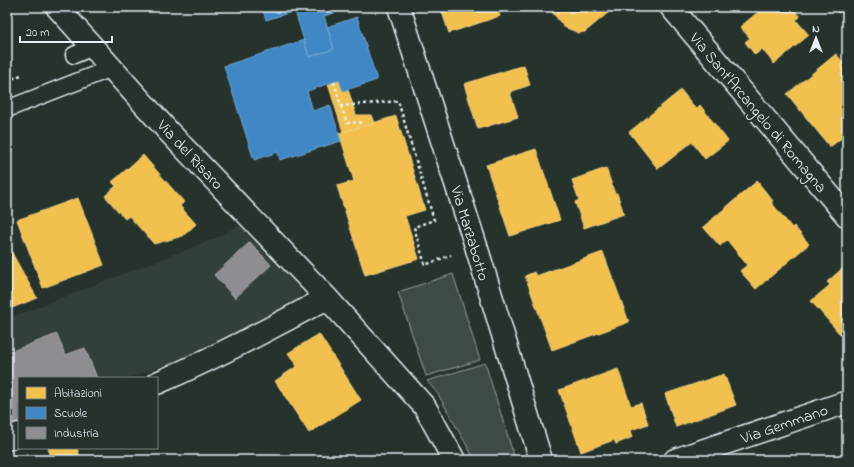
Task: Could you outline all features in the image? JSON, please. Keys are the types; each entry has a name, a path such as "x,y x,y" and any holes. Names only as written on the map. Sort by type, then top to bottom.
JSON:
{"street":[{"name":"Via del Risaro","path":"57,7 84,51 112,68 168,131 327,298 425,407 454,460"},
{"name":"Via Marzabotto","path":"399,7 476,246 541,460"},
{"name":"Via Sant'Arcangelo di Romagna","path":"671,7 847,216"},
{"path":"158,382 201,364 327,298"},
{"name":"Via Gemmano","path":"676,460 847,402"},
{"path":"7,439 18,434"}],"lane":[{"path":"7,109 112,68"}],"path":[{"path":"334,82 347,123 360,122 362,126"},
{"path":"341,106 398,101 434,220 414,226 425,265 454,254"}],"shaded area":[{"path":"241,225 301,290 300,300 224,342 132,377 18,377 7,432 7,319 216,238"},
{"path":"453,274 480,360 426,376 398,292"},
{"path":"485,363 514,460 475,460 438,394 427,381"}],"building: Abitazioni":[{"path":"446,7 497,7 500,16 449,33 441,9"},
{"path":"548,7 615,7 585,32 579,33 564,27"},
{"path":"764,7 792,7 800,17 796,20 809,35 774,64 762,49 755,55 745,42 750,38 740,27"},
{"path":"833,7 847,7 847,12 844,8 838,13"},
{"path":"836,54 847,67 847,134 830,147 787,94"},
{"path":"524,65 530,85 510,92 518,117 478,129 464,84"},
{"path":"339,80 343,91 348,89 356,115 371,115 374,123 343,132 328,84"},
{"path":"681,90 696,109 700,105 728,141 705,159 692,142 658,169 629,132"},
{"path":"396,116 425,210 405,216 419,259 365,275 337,186 354,181 339,133"},
{"path":"536,149 560,220 510,236 486,165"},
{"path":"143,155 184,202 180,206 196,224 183,236 154,244 129,216 125,219 105,196 116,186 112,182"},
{"path":"606,168 624,214 584,228 575,202 579,200 572,180"},
{"path":"757,181 773,201 771,202 792,228 794,226 809,244 756,289 740,271 747,265 727,240 720,246 703,227"},
{"path":"78,198 104,265 43,288 17,220"},
{"path":"7,244 37,298 7,310"},
{"path":"603,252 629,322 552,350 525,276 534,272 536,276"},
{"path":"844,267 847,271 847,342 811,301 830,285 827,282"},
{"path":"319,334 361,400 309,433 275,381 297,366 288,353"},
{"path":"618,369 631,406 641,403 648,424 631,430 633,437 616,444 614,440 581,452 559,390"},
{"path":"724,374 736,405 676,427 665,394"},
{"path":"48,449 77,449 81,460 52,460"}],"building: Scuole":[{"path":"262,7 354,7 324,16 334,49 309,57 295,11 266,20"},
{"path":"357,17 377,80 343,91 339,80 307,91 313,111 330,105 341,141 280,160 278,152 254,160 224,66 304,40 309,57 334,49 327,27"}],"building: Industria":[{"path":"250,242 271,265 235,298 214,275"},
{"path":"57,334 65,355 85,348 97,377 18,377 18,426 7,431 7,353"}]}
